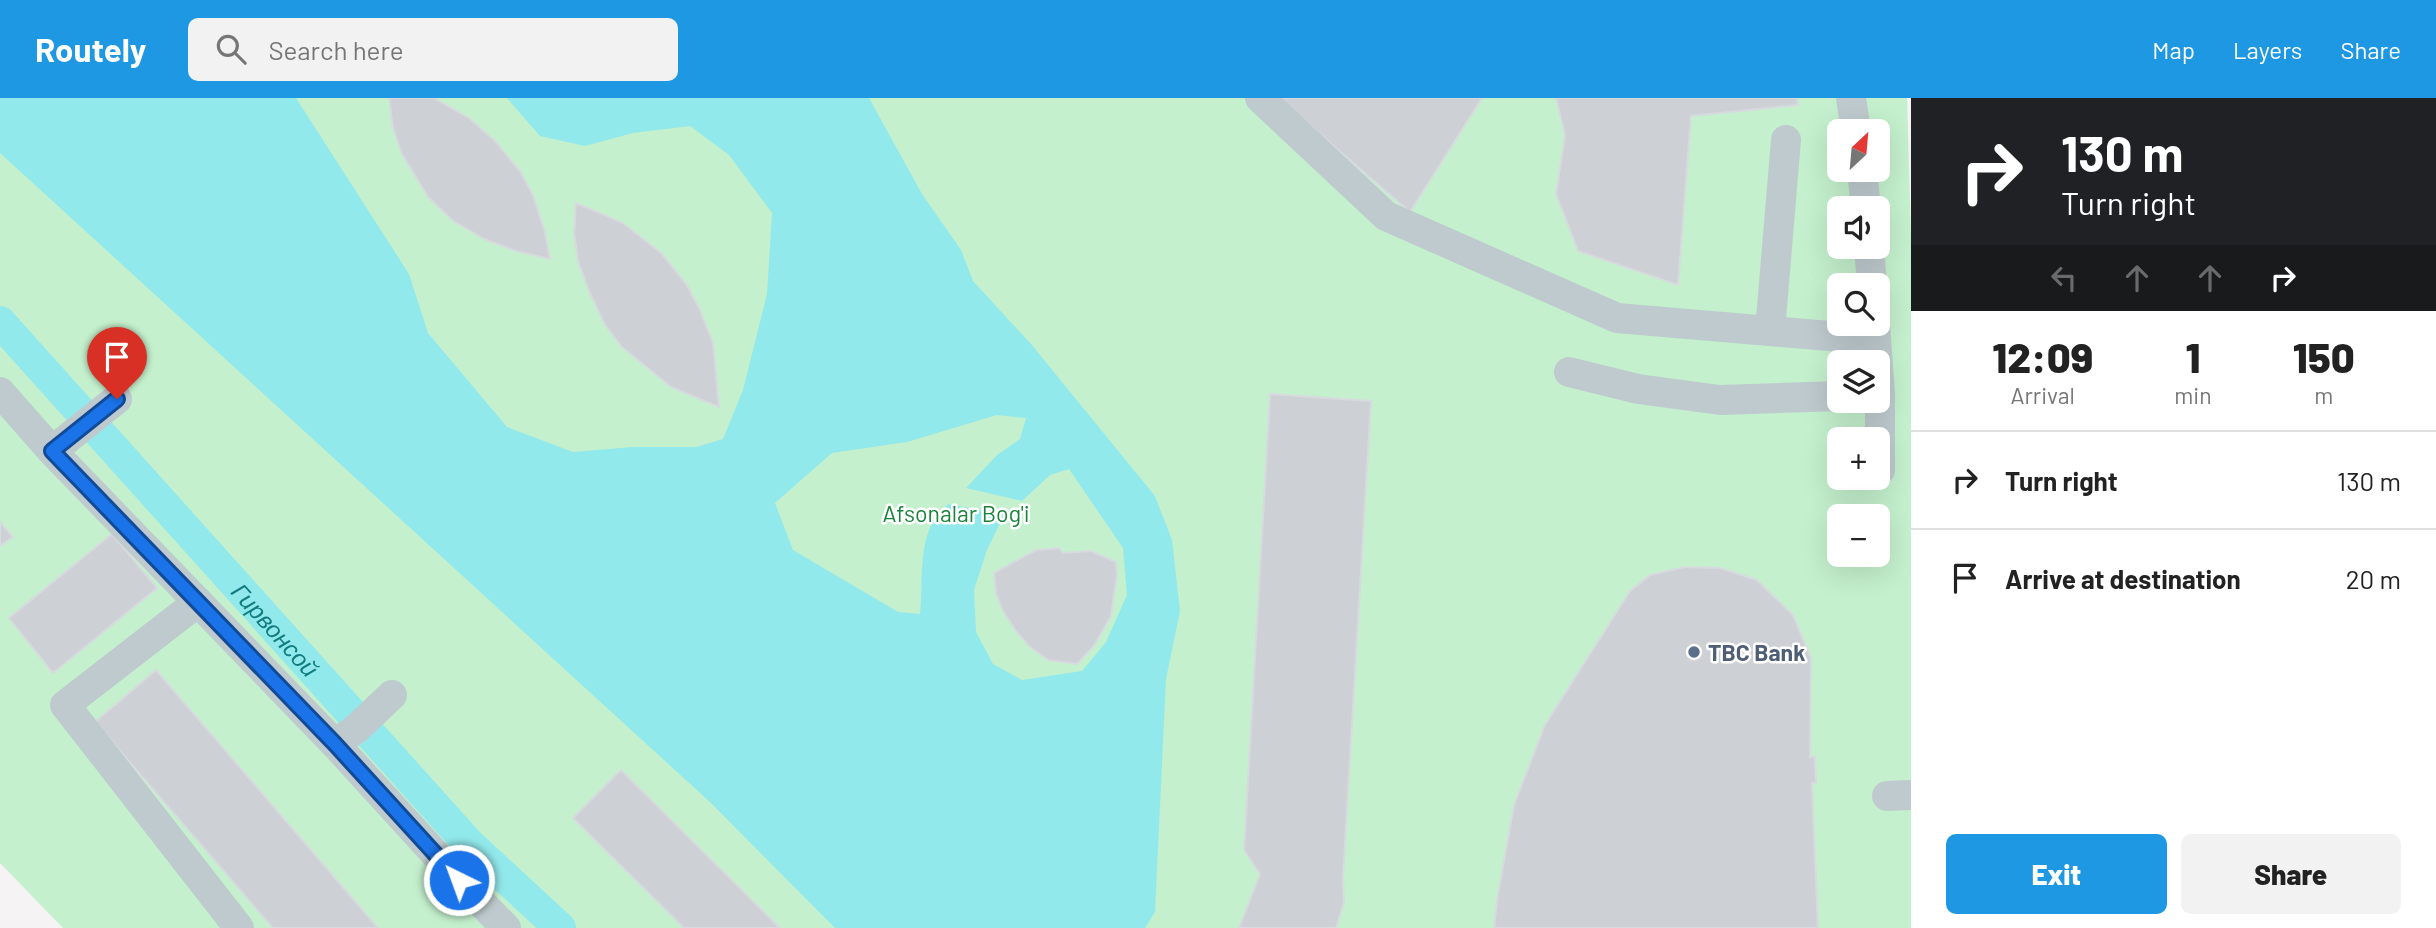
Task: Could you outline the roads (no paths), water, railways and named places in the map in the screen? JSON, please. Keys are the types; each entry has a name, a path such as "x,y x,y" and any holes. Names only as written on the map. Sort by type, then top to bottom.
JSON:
{"lane":[{"path":"1260,98 1386,216 1617,318 1770,331 1827,332"},
{"path":"1851,98 1854,119"},
{"path":"1770,331 1786,140"},
{"path":"1569,372 1638,388 1720,400 1827,396"},
{"path":"0,392 52,451 198,602 345,736 459,880 506,928"},
{"path":"52,451 117,399"},
{"path":"198,602 65,705 239,928"},
{"path":"345,736 386,700"}],"water":[{"path":"0,98 296,98 409,274 428,333 507,427 573,452 632,447 696,447 723,439 743,390 767,294 772,213 729,155 690,126 633,133 585,146 540,136 507,98 869,98 922,194 961,250 973,281 1031,344 1155,496 1172,540 1180,611 1166,679 1155,912 1145,928 835,928 711,803 0,153","holes":["997,415 1026,418 1020,439 997,455 966,488 1022,501 1050,475 1069,469 1123,548 1127,595 1106,642 1082,671 1022,680 993,664 976,632 974,590 987,550 1004,515 949,504 938,514 931,526 923,555 920,614 898,612 793,550 775,503 832,453 907,442"]}],"waterway":[{"name":"Гирвонсой","path":"0,322 469,844 560,928"}],"place":[{"name":"TBC Bank","path":"1694,652"}],"park label":[{"name":"Afsonalar Bog'i","path":"956,513"}]}
